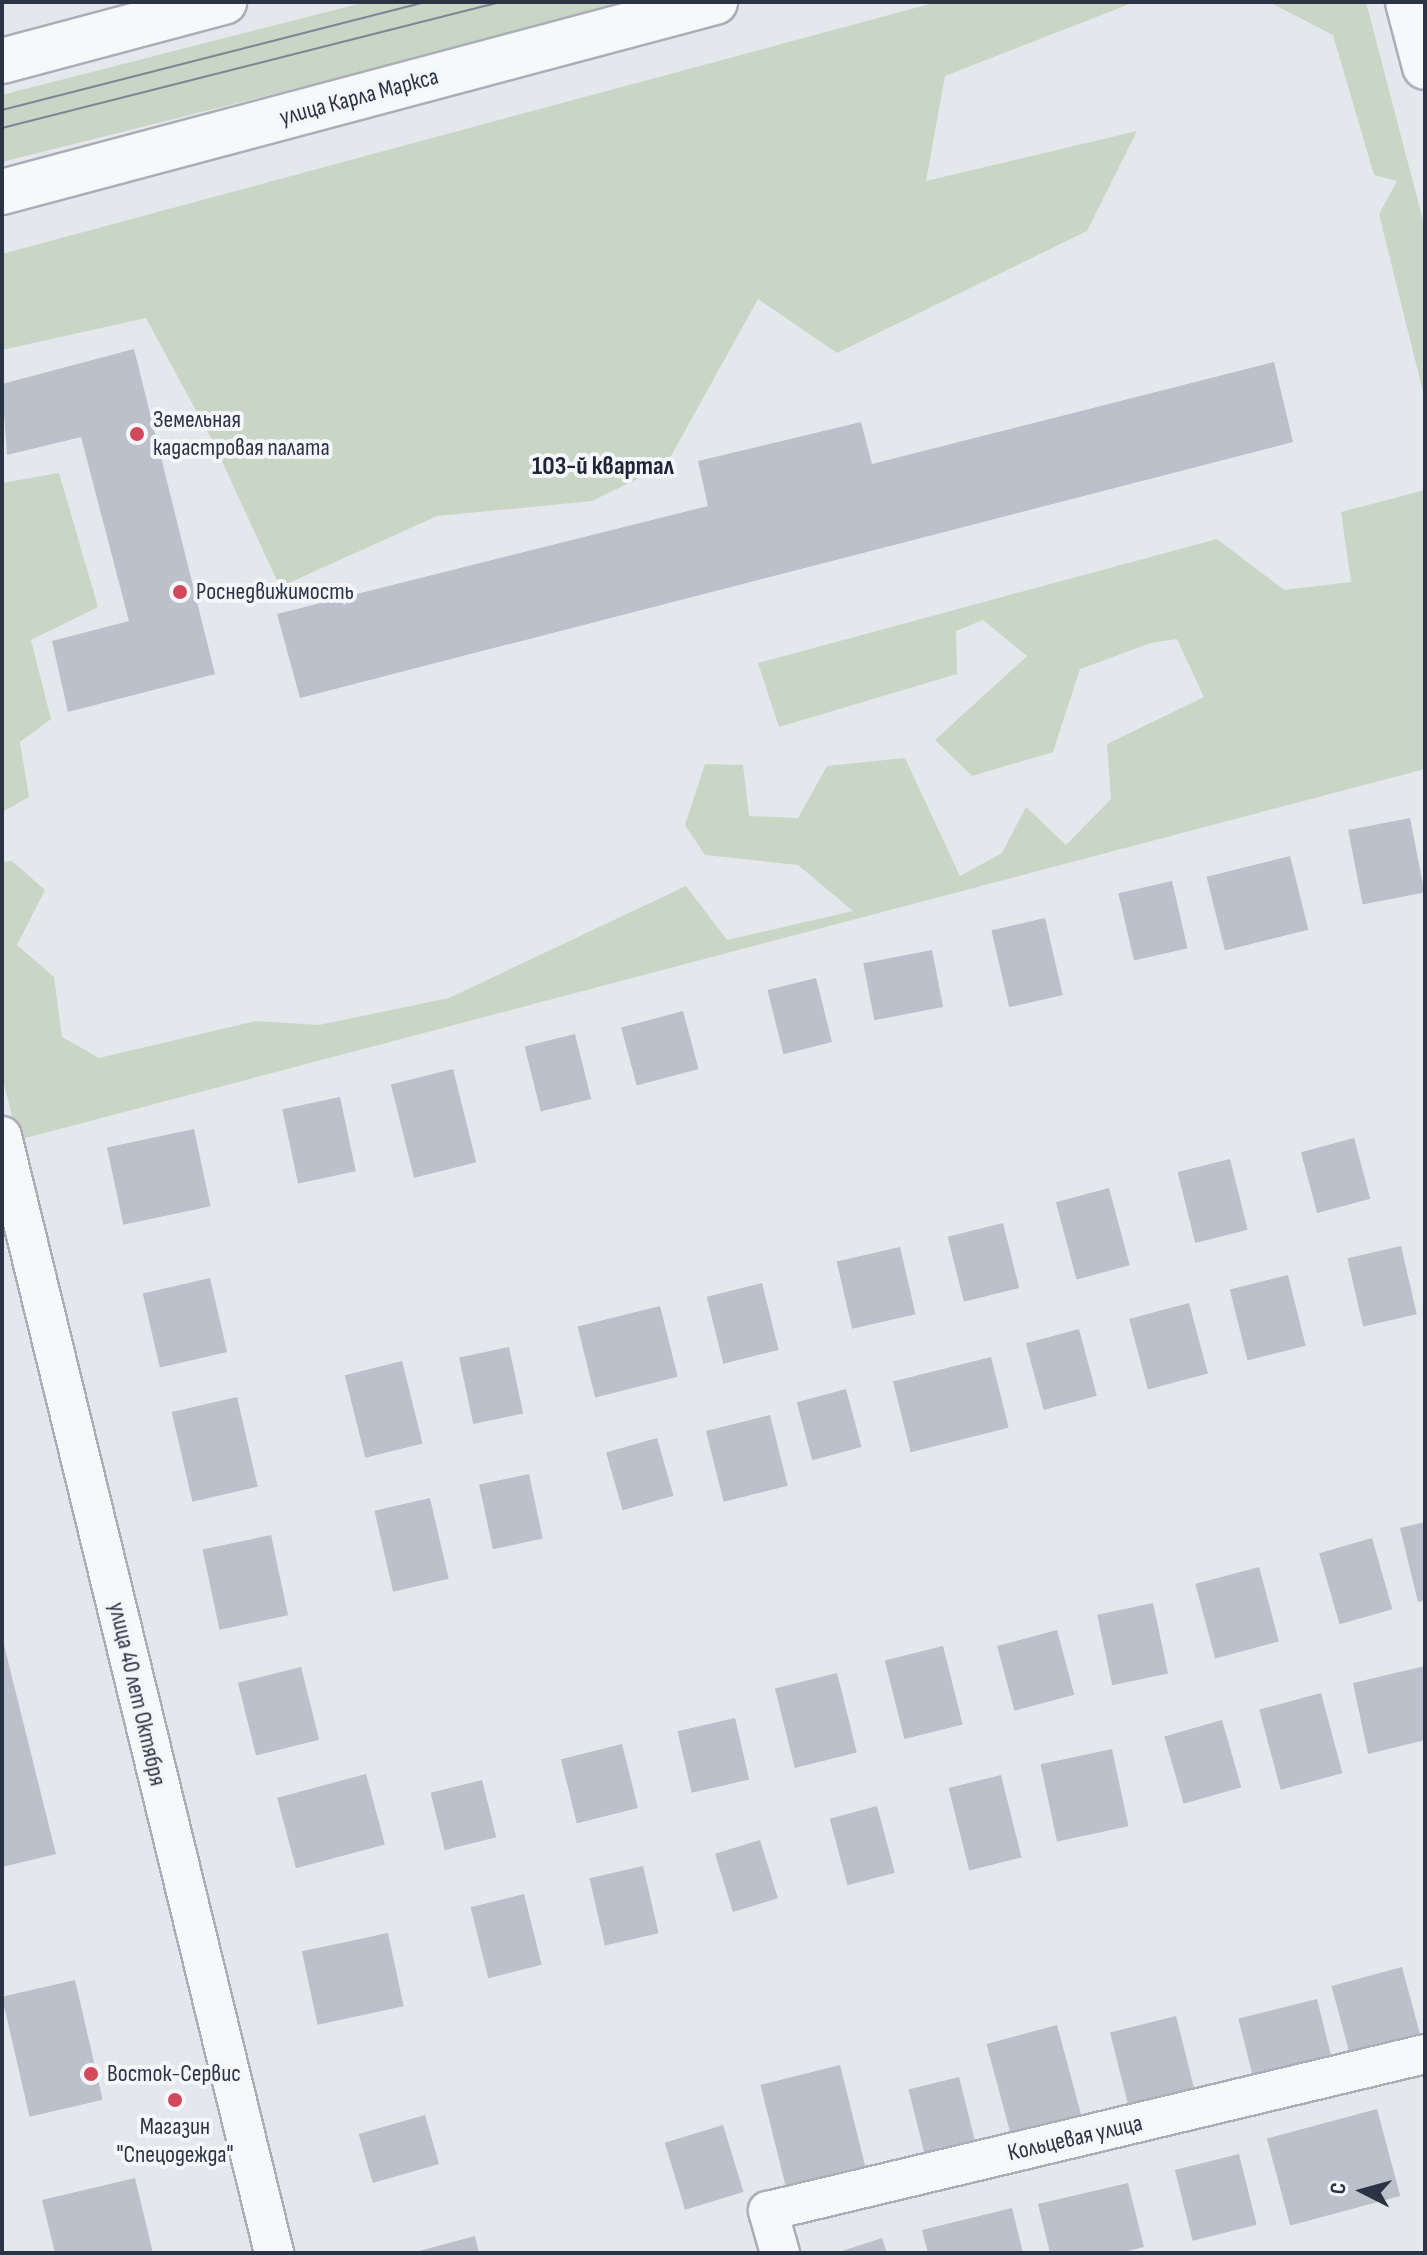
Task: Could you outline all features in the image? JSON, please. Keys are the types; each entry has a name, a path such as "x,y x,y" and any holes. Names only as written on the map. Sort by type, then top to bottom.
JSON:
{"street":[{"path":"2,61 224,2"},
{"name":"улица Карла Маркса","path":"2,192 715,2"},
{"path":"1408,2 1425,67"},
{"name":"улица 40 лет Октября","path":"2,1136 274,2253"},
{"name":"Кольцевая улица","path":"780,2253 768,2211 1425,2054"}],"green space":[{"path":"366,2 642,2 2,162 2,95"},
{"path":"937,2 1135,2 945,76 926,181 1137,131 1087,231 837,353 758,299 666,465 592,501 437,516 280,587 213,442 146,318 2,350 2,254"},
{"path":"1269,2 1366,2 1425,228 1425,400 1379,214 1397,181 1374,175 1333,35"},
{"path":"59,473 98,607 31,640 51,719 20,742 29,797 2,812 2,483"},
{"path":"1425,490 1425,769 18,1140 2,1076 2,862 12,861 45,890 17,945 54,977 62,1037 99,1058 256,1021 319,1025 449,998 686,886 727,940 853,911 798,865 705,855 685,825 705,764 743,765 749,816 798,818 827,766 905,758 960,876 1002,853 1026,807 1066,845 1111,799 1107,744 1204,697 1177,639 1151,643 1080,669 1053,752 972,776 935,740 1027,656 983,620 956,631 957,674 779,727 758,663 1217,539 1284,590 1351,582 1341,512"}],"building":[{"path":"134,349 215,674 68,712 52,641 129,621 81,437 7,455 2,384"},
{"path":"1274,362 1293,442 300,698 277,614 708,506 698,461 861,422 872,464"},
{"path":"1410,818 1425,893 1363,905 1348,830"},
{"path":"1290,856 1308,930 1225,951 1207,877"},
{"path":"1172,881 1188,948 1134,961 1118,893"},
{"path":"1045,918 1063,995 1009,1007 991,930"},
{"path":"932,950 943,1007 874,1020 863,963"},
{"path":"816,978 832,1042 783,1054 767,990"},
{"path":"683,1011 699,1069 637,1086 621,1028"},
{"path":"575,1034 591,1099 541,1112 525,1047"},
{"path":"453,1069 476,1162 414,1178 391,1084"},
{"path":"340,1097 356,1171 298,1184 282,1109"},
{"path":"194,1129 210,1206 123,1225 107,1148"},
{"path":"1354,1138 1370,1199 1317,1213 1301,1152"},
{"path":"1230,1159 1248,1230 1195,1243 1178,1172"},
{"path":"1109,1188 1130,1265 1077,1280 1056,1202"},
{"path":"1003,1223 1019,1288 964,1302 948,1237"},
{"path":"1401,1246 1417,1314 1363,1327 1347,1258"},
{"path":"900,1247 916,1314 852,1329 837,1262"},
{"path":"1288,1275 1306,1346 1247,1360 1230,1290"},
{"path":"210,1278 227,1352 160,1368 143,1294"},
{"path":"762,1283 779,1350 723,1364 707,1297"},
{"path":"1189,1303 1208,1374 1148,1390 1129,1319"},
{"path":"660,1306 678,1377 595,1397 578,1327"},
{"path":"1079,1329 1097,1396 1044,1410 1026,1343"},
{"path":"509,1347 523,1414 473,1424 459,1358"},
{"path":"991,1357 1009,1428 911,1452 893,1381"},
{"path":"402,1361 423,1443 365,1458 345,1375"},
{"path":"846,1389 862,1447 812,1460 797,1402"},
{"path":"237,1397 258,1487 192,1502 172,1412"},
{"path":"770,1415 788,1486 724,1502 706,1431"},
{"path":"657,1438 674,1496 623,1510 606,1453"},
{"path":"529,1474 543,1539 493,1549 479,1485"},
{"path":"430,1498 449,1579 393,1592 374,1511"},
{"path":"1425,1522 1425,1600 1418,1602 1400,1528"},
{"path":"271,1535 288,1615 220,1630 203,1550"},
{"path":"1372,1538 1392,1609 1340,1624 1319,1553"},
{"path":"1259,1567 1279,1641 1215,1658 1195,1584"},
{"path":"1153,1603 1168,1673 1112,1685 1097,1615"},
{"path":"1057,1630 1074,1695 1014,1711 997,1646"},
{"path":"2,1637 56,1854 2,1867"},
{"path":"943,1646 963,1725 904,1739 885,1661"},
{"path":"1425,1666 1425,1740 1368,1754 1353,1683"},
{"path":"301,1667 319,1740 256,1755 238,1683"},
{"path":"837,1673 857,1753 795,1768 775,1688"},
{"path":"1321,1693 1342,1773 1281,1790 1259,1710"},
{"path":"735,1718 749,1779 692,1793 678,1731"},
{"path":"1222,1720 1241,1787 1184,1804 1164,1737"},
{"path":"622,1744 638,1808 577,1823 561,1759"},
{"path":"1112,1749 1128,1826 1057,1841 1041,1764"},
{"path":"366,1774 385,1845 296,1868 277,1798"},
{"path":"1001,1775 1022,1857 969,1871 949,1788"},
{"path":"482,1780 496,1837 445,1850 431,1793"},
{"path":"877,1806 895,1873 848,1885 830,1819"},
{"path":"760,1840 778,1898 733,1912 715,1854"},
{"path":"643,1866 659,1933 605,1946 589,1878"},
{"path":"524,1894 542,1965 488,1978 471,1907"},
{"path":"388,1933 404,2006 318,2025 302,1951"},
{"path":"1402,1967 1421,2038 1350,2056 1331,1986"},
{"path":"75,1980 103,2100 30,2117 2,1997"},
{"path":"1317,1999 1332,2057 1253,2077 1238,2019"},
{"path":"1176,2016 1196,2096 1130,2112 1110,2032"},
{"path":"1057,2025 1083,2122 1012,2140 986,2044"},
{"path":"840,2065 868,2179 789,2198 760,2085"},
{"path":"959,2077 979,2156 928,2168 909,2090"},
{"path":"1377,2109 1400,2196 1290,2225 1267,2139"},
{"path":"425,2115 439,2164 373,2183 359,2134"},
{"path":"723,2125 743,2192 685,2210 665,2143"},
{"path":"1239,2154 1257,2225 1193,2241 1175,2170"},
{"path":"135,2178 153,2253 55,2253 42,2200"},
{"path":"1128,2183 1144,2247 1120,2253 1050,2253 1038,2204"},
{"path":"1012,2208 1023,2253 928,2253 922,2230"},
{"path":"475,2236 479,2253 415,2252"},
{"path":"882,2238 887,2253 839,2253 839,2252"}],"tram line":[{"path":"2,110 426,2"},
{"path":"2,128 500,2"}],"place":[{"name":"Земельная кадастровая палата","path":"137,434"},
{"name":"Роснедвижимость","path":"180,592"},
{"name":"Восток-Сервис","path":"91,2074"},
{"name":"Магазин \"Спецодежда\"","path":"175,2100"}],"district":[{"name":"103-й квартал","path":"603,467"}]}
